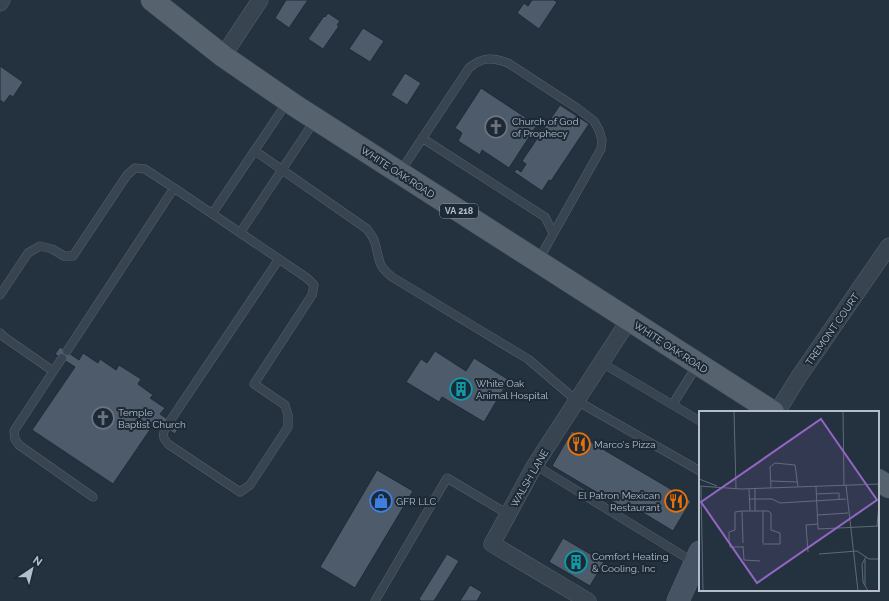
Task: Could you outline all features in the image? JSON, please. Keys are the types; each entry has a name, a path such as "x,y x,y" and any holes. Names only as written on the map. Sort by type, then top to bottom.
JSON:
{"main road":[{"name":"WHITE OAK ROAD","path":"152,0 180,24 223,56 316,119 771,411"},
{"path":"879,481 889,487"}],"street":[{"path":"156,0 180,24"},
{"path":"223,56 260,0"},
{"name":"TREMONT COURT","path":"778,411 800,375 889,246"},
{"name":"WALSH LANE","path":"588,601 492,544 535,466 629,320"},
{"path":"678,601 698,558"}],"lane":[{"path":"399,173 469,68 476,63 488,59 498,59 508,63 577,108 594,121 602,140 601,150 538,261"},
{"path":"212,214 288,100"},
{"path":"240,232 316,119"},
{"path":"422,138 544,217 553,233"},
{"path":"255,151 367,229 375,242 382,270 387,274 528,359 577,401 699,470"},
{"path":"0,295 28,253 40,246 52,249 64,256 73,256 127,175 135,168 145,169 240,232 307,278 314,285 312,295 254,384 286,405 288,427 250,485 240,492 168,444 163,438 163,432 279,259"},
{"path":"93,497 19,445 15,439 14,431 174,188"},
{"path":"0,333 53,371"},
{"path":"602,362 699,419"},
{"path":"673,404 698,364"},
{"path":"535,466 698,558"},
{"path":"375,601 447,478 508,514"}],"building":[{"path":"286,0 308,0 289,28 275,18"},
{"path":"532,0 554,0 557,2 539,29 517,13 524,3 528,6"},
{"path":"328,13 340,21 337,25 339,26 323,49 308,39 324,16 325,17"},
{"path":"363,28 384,41 370,62 349,49"},
{"path":"0,66 23,82 13,97 10,95 4,103 0,100"},
{"path":"405,73 421,83 407,105 391,95"},
{"name":"Church of God of Prophecy","path":"481,88 537,125 509,168 482,150 480,155 458,141 462,133 455,128"},
{"path":"560,105 589,124 551,181 549,180 542,191 514,172 517,169 521,172 526,164 522,161"},
{"name":"Temple Baptist Church","path":"60,347 79,360 83,353 98,363 100,359 116,370 119,365 141,379 138,384 153,395 150,398 165,408 160,414 179,427 175,434 156,421 113,484 32,430 75,367 55,354"},
{"name":"White Oak Animal Hospital","path":"435,351 466,371 474,358 509,380 484,422 442,397 439,402 406,382 421,359 427,363"},
{"path":"572,431 691,501 673,531 635,508 632,513 552,466"},
{"path":"377,470 413,491 355,588 320,567"},
{"name":"Comfort Heating & Cooling, Inc","path":"563,538 604,562 590,586 549,562"},
{"path":"447,554 459,561 434,601 421,601 419,599"},
{"path":"470,585 482,592 477,601 460,601"}],"place":[{"name":"Church of God of Prophecy","path":"496,127"},
{"name":"White Oak Animal Hospital","path":"461,389"},
{"name":"Temple Baptist Church","path":"103,418"},
{"name":"Marco's Pizza","path":"579,444"},
{"name":"GFR LLC","path":"381,501"},
{"name":"El Patron Mexican Restaurant","path":"676,501"},
{"name":"Comfort Heating & Cooling, Inc","path":"576,562"}]}
